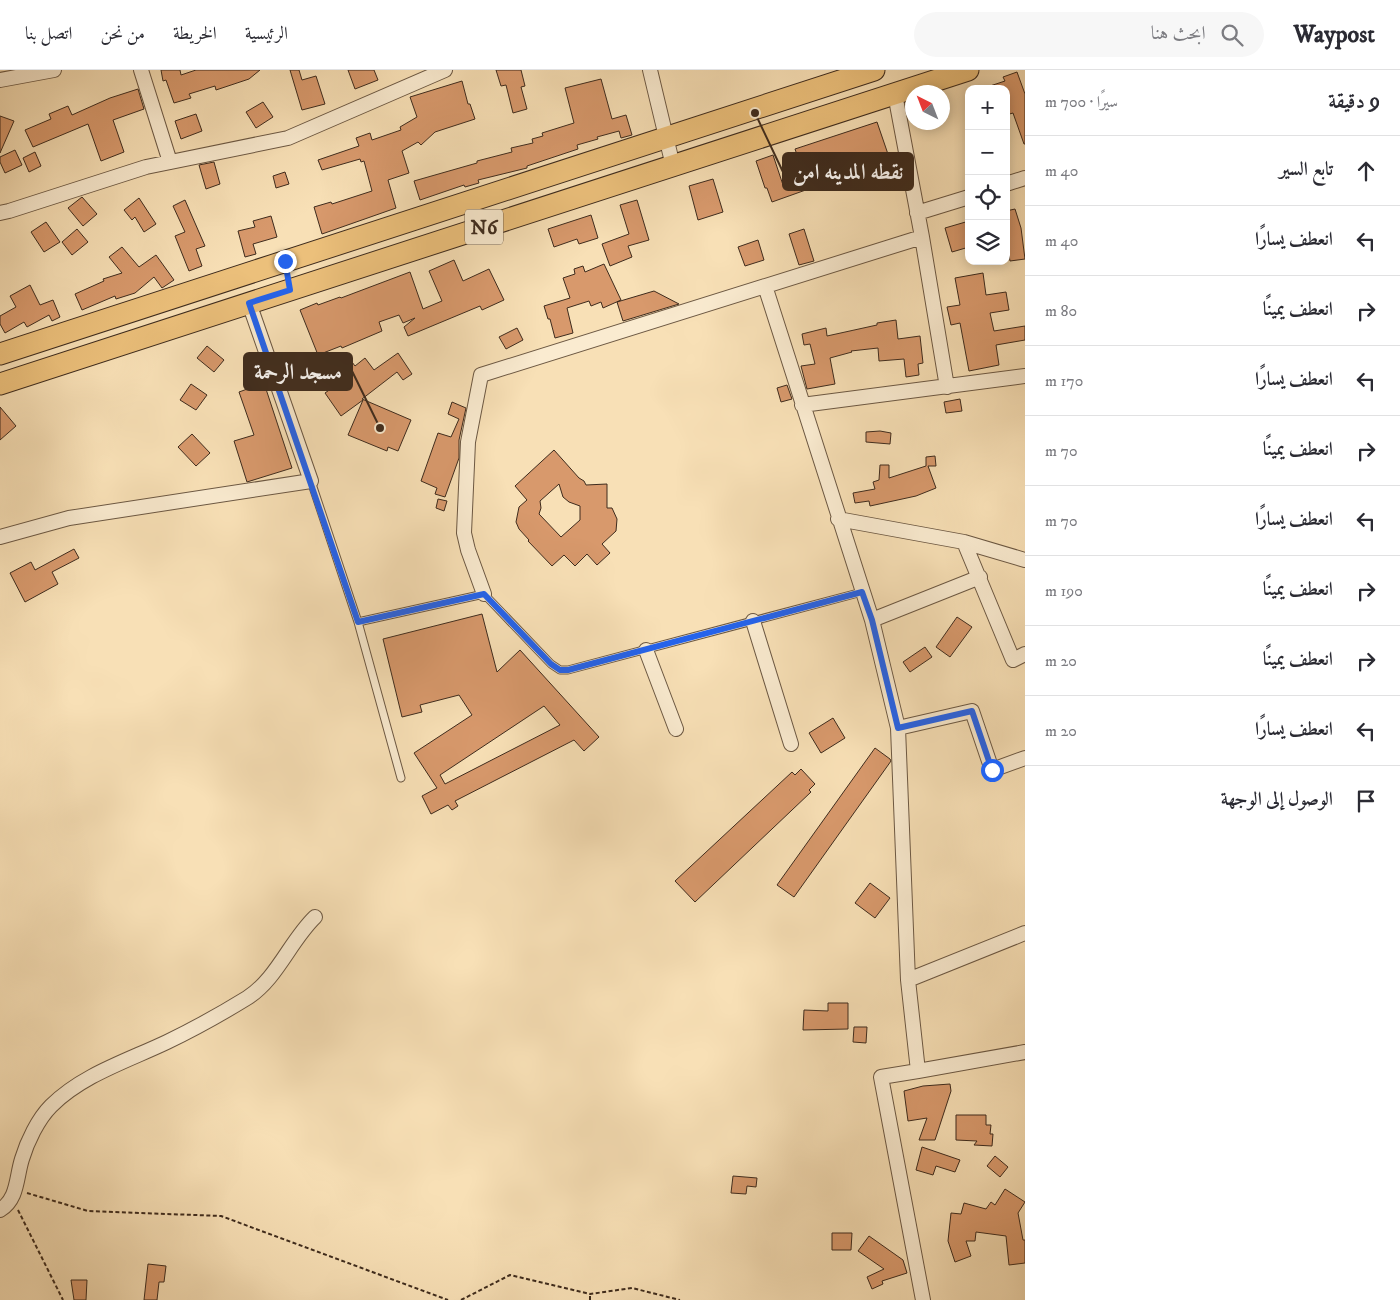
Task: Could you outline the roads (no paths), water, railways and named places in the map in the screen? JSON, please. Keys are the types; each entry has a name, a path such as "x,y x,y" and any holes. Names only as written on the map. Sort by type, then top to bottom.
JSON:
{"main road":[{"name":"N6","path":"0,354 874,70"},
{"name":"N6","path":"0,384 968,70"},
{"path":"804,93 812,121"},
{"path":"285,261 290,290"},
{"path":"132,312 134,341"}],"street":[{"path":"0,80 54,70"},
{"path":"141,70 170,162"},
{"path":"0,212 9,211 146,167 288,138 412,77 445,70"},
{"path":"650,70 673,166"},
{"path":"895,94 922,237 947,387"},
{"path":"1010,183 1025,178"},
{"path":"917,213 965,198"},
{"path":"484,594 464,533 468,442 481,375 922,237"},
{"path":"764,286 872,620 898,728 908,980 918,1071"},
{"path":"0,537 69,518 311,481 249,303"},
{"path":"802,405 1025,376"},
{"path":"838,519 964,542 1025,560"},
{"path":"964,542 1014,660 1025,654"},
{"path":"872,620 980,577"},
{"path":"753,621 791,744"},
{"path":"646,650 676,729"},
{"path":"898,728 972,711 992,770 1025,758"},
{"path":"0,1210 6,1206 14,1194 22,1158 33,1132 50,1107 71,1090 107,1068 166,1042 249,997 266,981 306,926 316,917"},
{"path":"908,980 1025,933"},
{"path":"922,1300 881,1077 1025,1052"}],"lane":[{"path":"311,481 358,622 400,778"},
{"path":"358,622 484,594 551,664 560,670 568,670 862,592"}],"place":[{"name":"نقطه المدينه امن","path":"755,113"},
{"name":"مسجد الرحمة","path":"380,428"}]}
